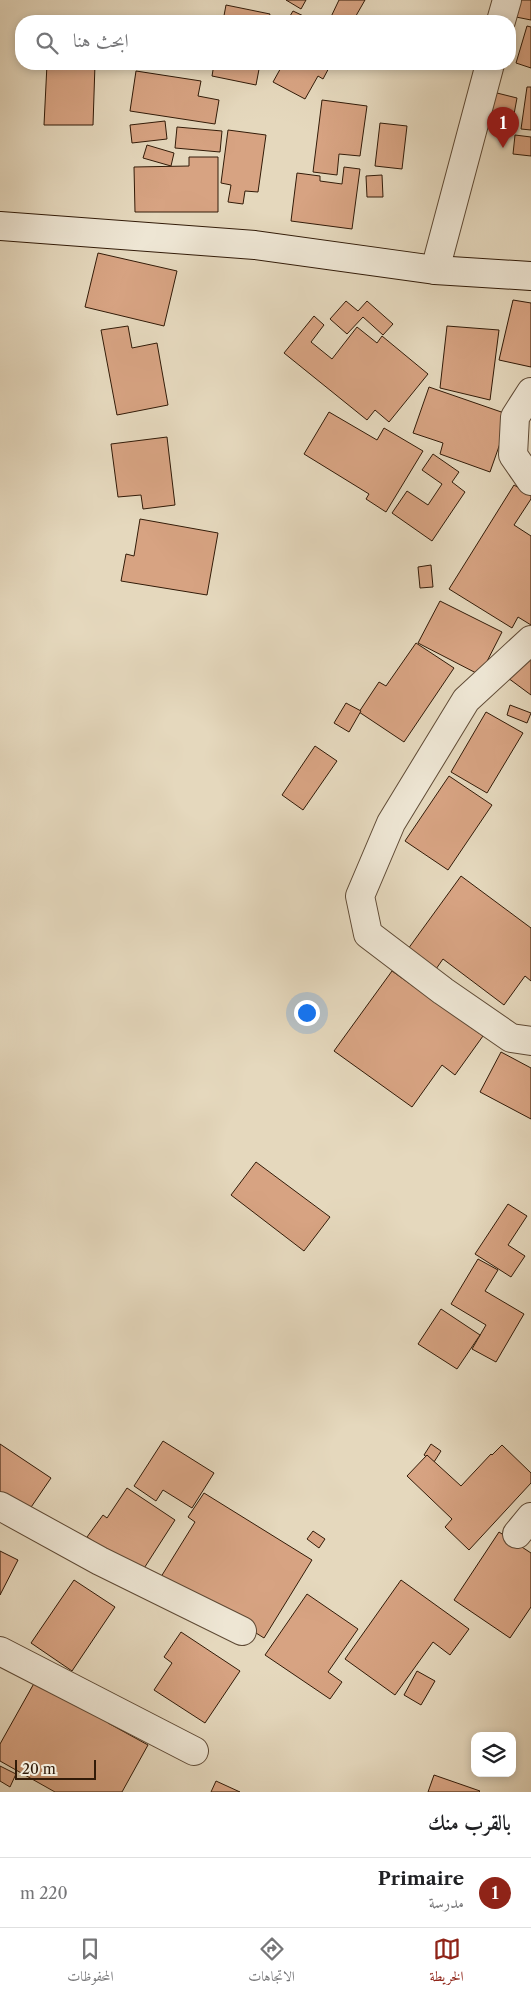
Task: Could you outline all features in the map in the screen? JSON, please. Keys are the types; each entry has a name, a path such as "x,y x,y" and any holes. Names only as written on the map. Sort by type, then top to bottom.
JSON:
{"street":[{"path":"503,15 507,0"},
{"path":"435,270 488,70"},
{"path":"0,226 255,244 435,270 531,276"},
{"path":"531,392 515,416 513,455 531,481"},
{"path":"531,640 466,700 391,823 360,896 368,934 443,991 511,1038 531,1041"},
{"path":"0,1506 100,1561 242,1631"},
{"path":"0,1650 194,1751"}],"building":[{"path":"286,0 306,0 301,9"},
{"path":"339,0 365,0 356,15 332,15"},
{"path":"514,0 531,0 531,20 511,15"},
{"path":"226,5 270,14 270,15 224,15"},
{"path":"293,11 301,15 291,15"},
{"path":"527,26 531,27 531,68 516,63"},
{"path":"47,70 95,70 93,125 44,125"},
{"path":"213,70 259,70 256,85 212,76"},
{"path":"280,70 328,70 323,79 318,76 305,99 273,82"},
{"path":"136,71 201,81 198,96 219,100 215,124 130,111"},
{"path":"527,87 531,87 531,130 521,129"},
{"path":"493,92 517,98 512,125 487,120"},
{"path":"322,100 367,106 360,156 339,154 337,175 313,172"},
{"path":"165,121 167,139 132,143 130,125"},
{"path":"380,123 407,126 402,169 375,166"},
{"path":"177,127 222,131 220,152 175,148"},
{"path":"228,130 266,135 258,192 245,191 243,204 228,202 231,185 221,183"},
{"path":"515,135 531,137 531,156 513,154"},
{"path":"147,145 174,153 171,166 143,158"},
{"path":"189,157 218,157 218,212 135,212 134,167 189,166"},
{"path":"344,167 360,169 352,229 291,221 297,173 320,176 320,181 342,184"},
{"path":"382,175 383,197 367,197 366,176"},
{"path":"98,253 177,271 164,326 85,307"},
{"path":"513,300 531,303 531,367 499,360"},
{"path":"346,301 358,311 367,301 393,324 383,335 363,317 347,334 330,319"},
{"path":"314,316 324,325 311,342 332,359 357,327 377,343 382,336 428,374 389,422 375,410 367,420 284,353"},
{"path":"128,326 132,348 157,343 168,405 117,415 101,330"},
{"path":"447,326 499,330 490,400 440,388"},
{"path":"429,387 510,415 490,472 440,454 443,443 413,433"},
{"path":"329,412 377,440 384,428 423,451 386,512 366,499 369,494 304,454"},
{"path":"167,437 175,505 143,509 141,495 118,497 111,444"},
{"path":"433,454 459,472 452,482 465,492 432,541 392,513 407,491 428,505 442,484 422,470"},
{"path":"514,485 531,495 531,499 514,525 531,536 531,625 518,617 512,628 449,589"},
{"path":"140,519 218,533 207,595 121,581 126,554 134,556"},
{"path":"431,565 433,587 420,588 418,567"},
{"path":"440,601 502,632 480,675 418,643"},
{"path":"416,643 454,668 404,742 359,712 379,682 386,686"},
{"path":"531,653 531,695 508,678"},
{"path":"346,703 361,711 349,732 334,723"},
{"path":"510,705 531,713 527,723 507,715"},
{"path":"486,712 523,733 487,793 451,772"},
{"path":"315,746 337,761 303,810 282,795"},
{"path":"449,776 492,805 448,870 405,841"},
{"path":"461,876 531,928 531,981 525,976 504,1005 443,959 436,969 408,949"},
{"path":"392,971 483,1036 455,1075 442,1065 412,1107 334,1051"},
{"path":"501,1052 531,1068 531,1119 480,1092"},
{"path":"256,1162 330,1217 304,1251 231,1195"},
{"path":"508,1204 527,1216 508,1245 525,1256 511,1277 475,1254"},
{"path":"478,1259 498,1270 485,1291 524,1314 496,1362 472,1349 486,1325 451,1304"},
{"path":"441,1309 480,1335 457,1369 418,1344"},
{"path":"163,1441 214,1473 192,1508 163,1490 156,1501 134,1486"},
{"path":"0,1444 51,1478 25,1516 0,1499"},
{"path":"431,1444 441,1451 434,1462 424,1455"},
{"path":"502,1445 531,1473 531,1483 469,1550 445,1527 452,1519 407,1476 427,1455 461,1486"},
{"path":"127,1488 175,1520 141,1573 87,1537 103,1515 107,1518"},
{"path":"204,1493 312,1560 264,1638 208,1603 159,1580 195,1522 188,1517"},
{"path":"313,1531 325,1539 319,1548 307,1539"},
{"path":"499,1532 531,1553 531,1607 510,1638 454,1600"},
{"path":"0,1551 18,1560 0,1595"},
{"path":"74,1580 115,1607 72,1671 31,1643"},
{"path":"401,1580 469,1629 450,1655 433,1642 395,1695 345,1659"},
{"path":"307,1594 358,1629 328,1672 342,1682 330,1699 265,1655"},
{"path":"181,1632 240,1671 205,1723 154,1690 172,1663 164,1657"},
{"path":"417,1671 435,1681 421,1705 404,1695"},
{"path":"37,1678 111,1719 108,1723 148,1745 122,1792 55,1792 0,1761 0,1744"},
{"path":"0,1766 16,1774 10,1787 0,1781"},
{"path":"434,1775 480,1791 428,1792"},
{"path":"216,1781 240,1792 211,1792"}],"place":[{"name":"Primaire","path":"503,148"}]}
